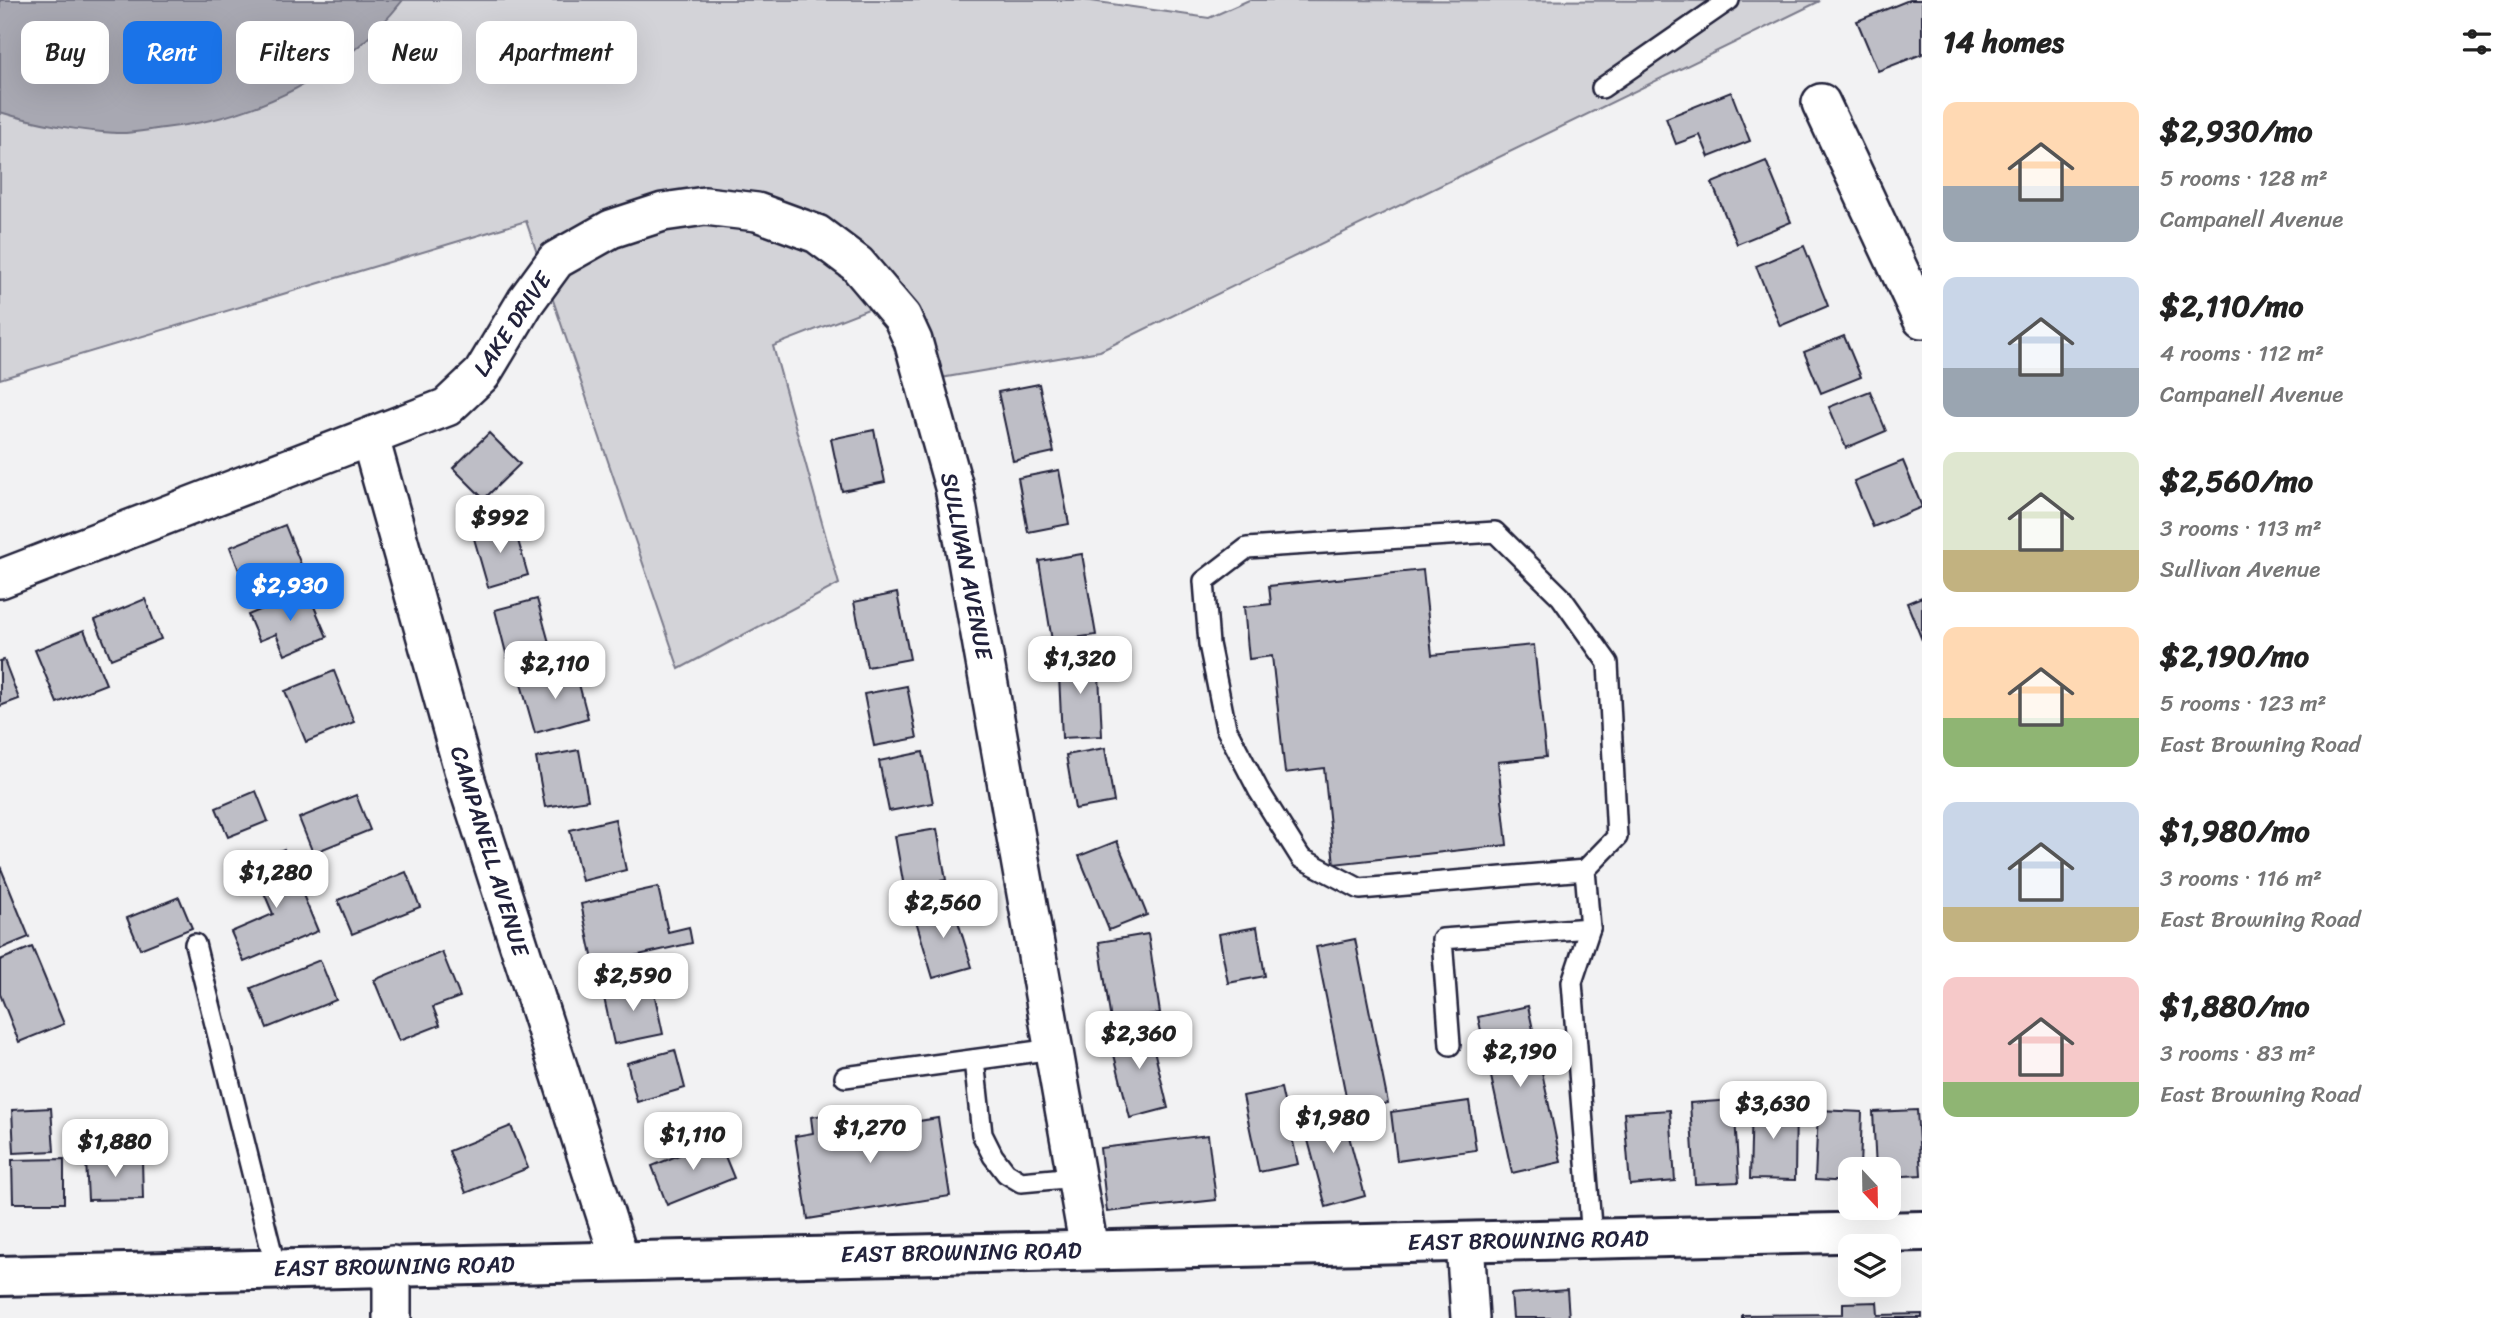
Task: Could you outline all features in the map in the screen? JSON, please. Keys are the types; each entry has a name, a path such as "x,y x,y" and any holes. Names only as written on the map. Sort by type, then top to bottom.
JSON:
{"main road":[{"name":"EAST BROWNING ROAD","path":"0,1276 1922,1231"}],"street":[{"path":"1821,103 1922,319"},
{"name":"LAKE DRIVE","path":"0,579 447,407 482,374 526,301 556,260 611,229 663,212 705,206 757,212 817,234 857,264 901,317 913,341"},
{"name":"SULLIVAN AVENUE","path":"913,341 954,487 1088,1249"},
{"name":"CAMPANELL AVENUE","path":"370,438 466,779 620,1260"},
{"path":"1465,1242 1470,1318"},
{"path":"392,1318 393,1265"}],"lane":[{"path":"1602,88 1729,0"},
{"path":"1585,870 1360,889 1301,858 1259,791 1226,728 1209,644 1205,581 1247,548 1495,532 1561,597 1608,663 1616,837 1585,870 1590,928 1572,982 1592,1238"},
{"path":"1450,1045 1442,939 1590,928"},
{"path":"195,944 276,1269"},
{"path":"845,1077 1053,1049"},
{"path":"974,1060 982,1134 993,1156 1006,1173 1021,1182 1076,1177"}],"shaded area":[{"path":"0,0 1084,0 1209,18 1249,0 1820,1 1100,351 923,381 894,299 773,346 839,584 679,669 526,221 0,379"},
{"path":"0,0 403,0 385,21 368,21 368,38 354,50 354,21 236,21 236,84 303,84 265,103 232,114 199,123 122,133 57,126 0,112"}],"building":[{"path":"1909,0 1922,0 1922,54 1878,71 1857,21"},
{"path":"1731,92 1750,141 1709,157 1700,135 1676,144 1666,118"},
{"path":"1766,161 1791,222 1737,244 1712,183"},
{"path":"1804,246 1828,306 1780,326 1756,266"},
{"path":"1844,336 1861,377 1821,393 1804,352"},
{"path":"1039,384 1054,452 1013,461 998,392"},
{"path":"1870,391 1886,431 1846,448 1829,407"},
{"path":"874,430 885,482 842,491 831,439"},
{"path":"489,433 520,464 484,499 453,468"},
{"path":"1903,461 1922,507 1873,527 1854,481"},
{"path":"1059,470 1069,524 1028,532 1018,478"},
{"path":"513,523 528,575 488,587 473,535"},
{"path":"285,525 306,577 250,599 230,547"},
{"path":"1082,554 1096,635 1052,641 1039,561"},
{"path":"1423,570 1432,655 1534,645 1546,757 1498,762 1507,845 1334,864 1324,768 1285,773 1272,656 1249,659 1244,607 1271,604 1269,586"},
{"path":"307,590 327,637 285,655 276,634 259,641 248,615"},
{"path":"897,593 910,659 867,667 854,602"},
{"path":"1922,597 1922,640 1907,603"},
{"path":"145,599 161,639 111,659 95,620"},
{"path":"537,599 551,650 508,661 495,610"},
{"path":"84,630 106,684 57,703 35,650"},
{"path":"1098,654 1102,736 1062,738 1058,655"},
{"path":"4,660 19,699 0,706 0,661"},
{"path":"575,669 588,718 535,733 521,684"},
{"path":"334,671 354,722 306,742 285,691"},
{"path":"907,686 917,738 874,746 864,694"},
{"path":"1105,748 1114,802 1075,809 1066,755"},
{"path":"579,750 588,800 545,807 536,758"},
{"path":"923,752 933,803 889,811 879,761"},
{"path":"256,791 268,821 228,837 216,808"},
{"path":"356,795 370,830 313,853 299,818"},
{"path":"615,819 626,870 582,881 570,830"},
{"path":"937,829 946,880 904,887 895,836"},
{"path":"1117,841 1147,915 1109,930 1079,856"},
{"path":"284,849 318,931 244,962 231,932 273,914 251,862"},
{"path":"0,866 29,937 0,949"},
{"path":"406,872 420,907 352,934 338,900"},
{"path":"658,887 668,932 689,927 692,943 594,965 581,904"},
{"path":"179,897 192,928 140,949 127,918"},
{"path":"952,902 972,967 933,978 914,914"},
{"path":"1257,927 1265,976 1228,983 1219,934"},
{"path":"1148,934 1160,1013 1111,1021 1099,942"},
{"path":"1355,939 1388,1103 1349,1111 1316,947"},
{"path":"32,947 64,1024 19,1042 0,994 0,960"},
{"path":"442,952 460,997 433,1007 440,1025 399,1041 374,980"},
{"path":"320,960 336,1000 267,1028 251,988"},
{"path":"652,983 663,1034 614,1044 603,993"},
{"path":"1528,1006 1561,1162 1512,1173 1478,1017"},
{"path":"1148,1025 1168,1108 1130,1118 1109,1035"},
{"path":"675,1050 685,1088 637,1102 627,1063"},
{"path":"1281,1088 1298,1164 1259,1172 1243,1096"},
{"path":"1734,1100 1739,1182 1695,1184 1690,1103"},
{"path":"1469,1101 1476,1150 1397,1161 1391,1112"},
{"path":"1340,1103 1365,1196 1326,1207 1301,1114"},
{"path":"1752,1103 1796,1103 1795,1180 1750,1179"},
{"path":"51,1108 54,1151 14,1153 12,1110"},
{"path":"853,1110 857,1131 938,1118 950,1196 808,1219 795,1136 813,1133 811,1117"},
{"path":"1670,1110 1675,1181 1630,1185 1624,1113"},
{"path":"1818,1110 1862,1112 1860,1157 1838,1157 1838,1181 1815,1180"},
{"path":"1917,1110 1921,1175 1901,1176 1901,1157 1875,1157 1873,1112"},
{"path":"511,1126 528,1168 466,1193 449,1151"},
{"path":"1208,1135 1216,1200 1107,1212 1100,1148"},
{"path":"718,1139 734,1178 667,1205 652,1166"},
{"path":"64,1159 64,1203 13,1203 12,1160"},
{"path":"142,1159 143,1199 88,1200 86,1160"},
{"path":"1567,1290 1569,1318 1513,1318 1511,1294"},
{"path":"1877,1302 1878,1315 1922,1314 1922,1318 1742,1318 1742,1315 1843,1314 1843,1303"}]}
